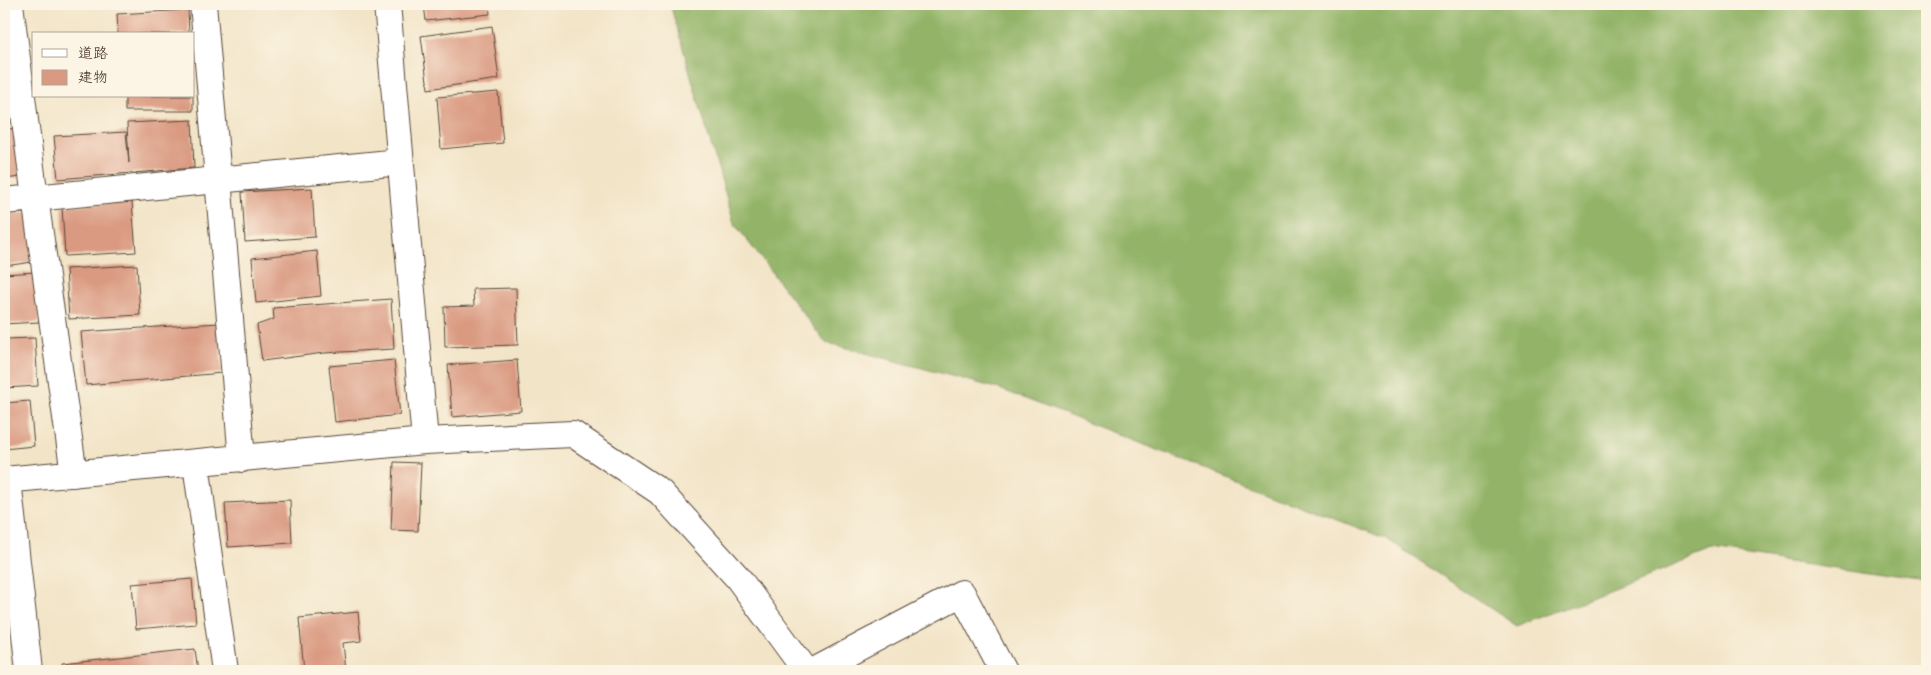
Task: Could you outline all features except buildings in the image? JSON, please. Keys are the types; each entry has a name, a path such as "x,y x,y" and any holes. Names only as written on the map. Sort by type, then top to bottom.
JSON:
{"street":[{"path":"10,4 34,198 74,474"},
{"path":"203,4 242,459"},
{"path":"387,4 425,441"},
{"path":"4,201 400,162"},
{"path":"29,671 6,480 196,464 425,441 573,434 660,492 738,578 806,671"},
{"path":"196,464 225,671"},
{"path":"814,671 962,593 1003,671"}],"green space":[{"path":"670,4 1927,4 1927,582 1712,551 1517,626 1387,539 1000,389 825,342 734,223"}]}
